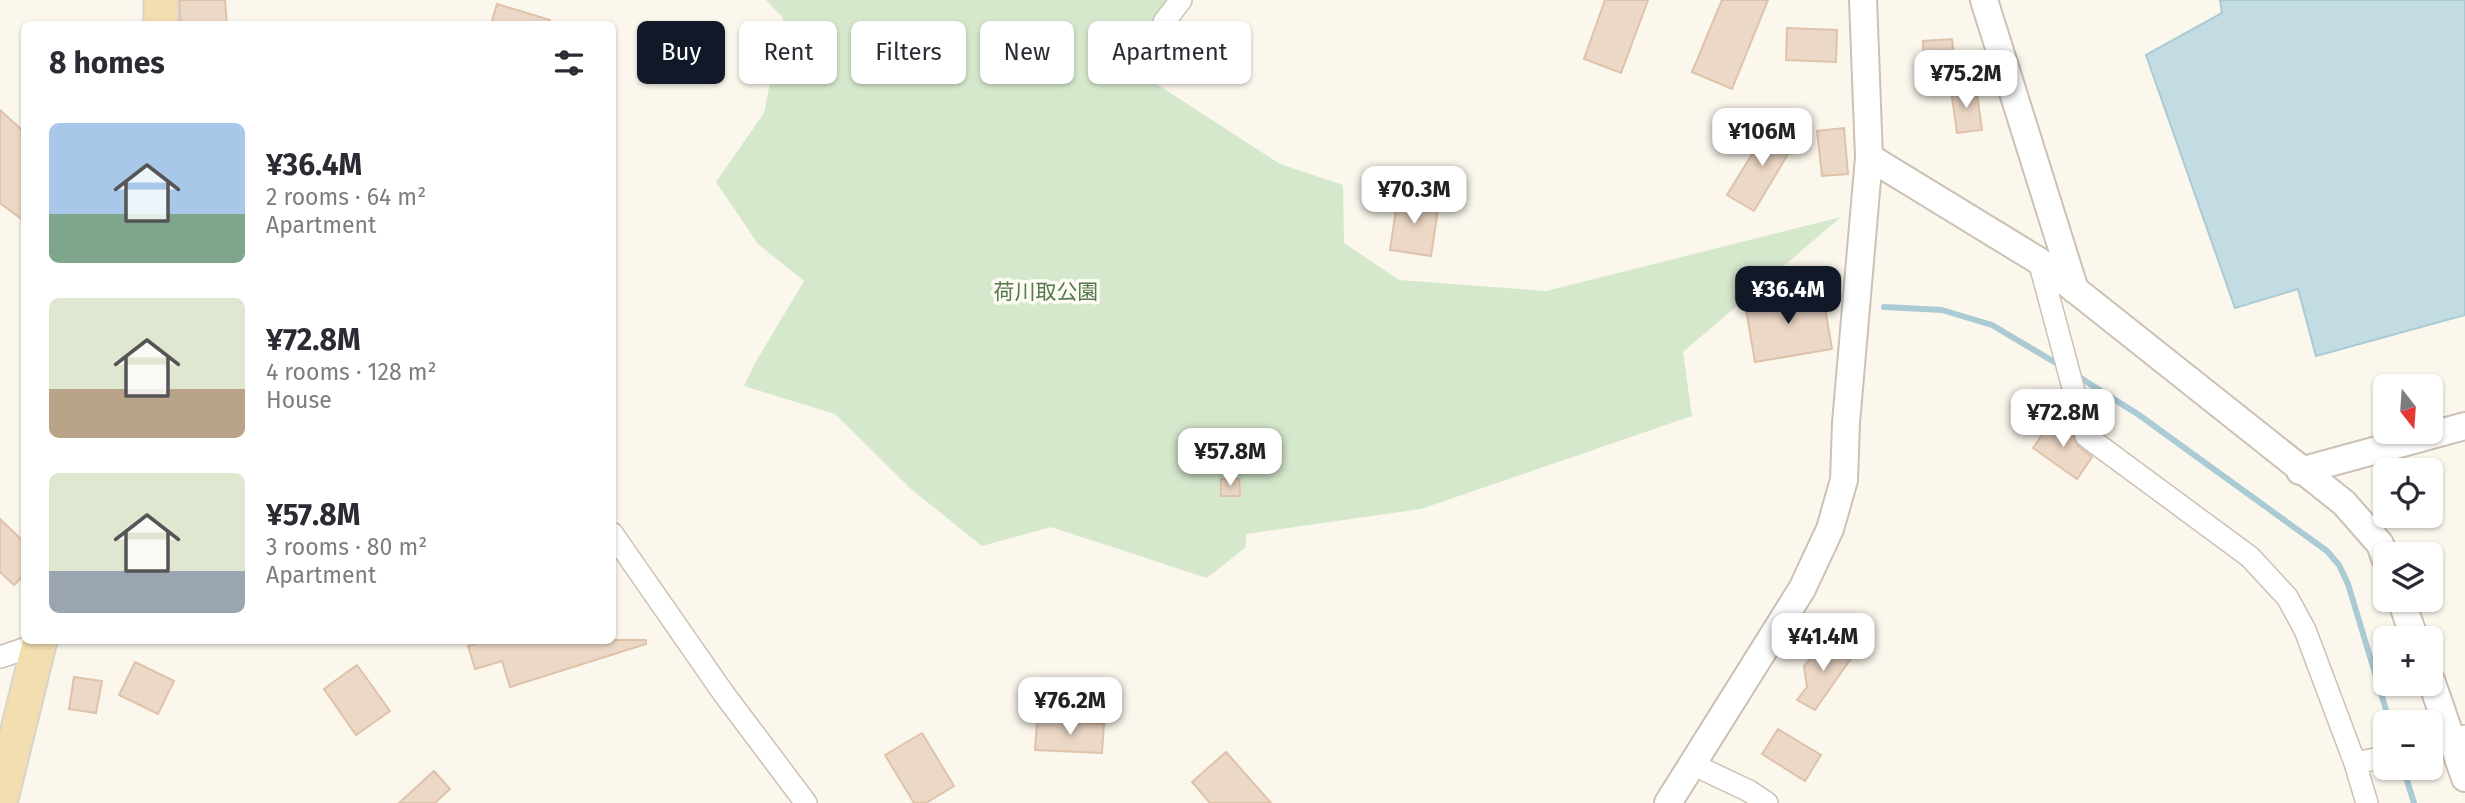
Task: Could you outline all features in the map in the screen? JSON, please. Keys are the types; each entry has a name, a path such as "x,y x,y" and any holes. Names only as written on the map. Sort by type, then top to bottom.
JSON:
{"main road":[{"path":"161,0 161,21"},
{"path":"0,803 40,644"}],"street":[{"path":"1165,21 1181,0"},
{"path":"1668,803 1802,589 1830,529 1844,480 1846,423 1869,157 1863,0"},
{"path":"1984,0 2075,290"},
{"path":"1869,157 2039,261 2300,471 2344,503 2378,542"},
{"path":"2039,261 2087,436 2250,557 2287,597 2305,631 2355,763 2367,803"},
{"path":"2300,471 2465,426"},
{"path":"616,539 724,694 806,803"},
{"path":"0,657 35,644"},
{"path":"2435,696 2445,742 2465,778"},
{"path":"2355,763 2373,759"},
{"path":"1692,765 1749,791 1767,803"}],"green space":[{"name":"荷川取公園","path":"766,0 1193,0 1179,21 1088,21 1088,84 1156,84 1280,164 1343,185 1344,243 1399,280 1546,291 1841,217 1683,352 1692,416 1421,509 1246,534 1246,547 1207,578 1051,527 982,546 911,489 835,414 744,386 804,281 758,244 716,182 764,113 770,84 837,84 837,21 782,21 783,18"}],"water":[{"path":"2220,0 2465,0 2465,315 2316,356 2298,289 2235,308 2146,55 2222,13"}],"building":[{"path":"180,0 225,0 227,21 180,21"},
{"path":"1605,0 1648,0 1621,73 1584,59"},
{"path":"1722,0 1768,0 1732,89 1692,72"},
{"path":"497,4 550,20 550,21 492,21"},
{"path":"1787,28 1837,30 1836,62 1786,60"},
{"path":"1952,39 1954,57 1924,60 1923,41"},
{"path":"1976,87 1982,130 1957,133 1951,90"},
{"path":"0,110 21,129 21,219 0,203"},
{"path":"1780,127 1797,139 1754,211 1727,195 1767,130"},
{"path":"1844,128 1848,174 1822,176 1817,131"},
{"path":"1398,196 1439,202 1431,256 1390,250"},
{"path":"1822,290 1832,349 1755,362 1745,303"},
{"path":"2053,419 2071,431 2078,446 2092,457 2077,479 2033,448"},
{"path":"1221,479 1239,479 1240,496 1221,496"},
{"path":"0,519 21,539 21,578 14,585 0,572"},
{"path":"1826,639 1852,657 1815,710 1797,700 1807,687 1804,666"},
{"path":"616,640 646,640 646,644 510,687 502,661 475,669 468,646 616,644"},
{"path":"135,662 174,681 158,714 119,695"},
{"path":"357,665 390,711 356,735 324,689"},
{"path":"74,677 102,681 96,713 69,709"},
{"path":"1037,721 1104,724 1102,753 1035,750"},
{"path":"1778,729 1821,755 1805,781 1762,754"},
{"path":"922,733 954,786 926,803 914,803 885,755"},
{"path":"1226,752 1271,803 1210,803 1192,782"},
{"path":"434,771 450,789 435,803 399,803"}],"waterway":[{"path":"1884,307 1942,310 1992,325 2061,366"},
{"path":"2076,375 2139,415 2327,551 2339,565 2348,584 2386,710"},
{"path":"2407,780 2414,803"}]}
